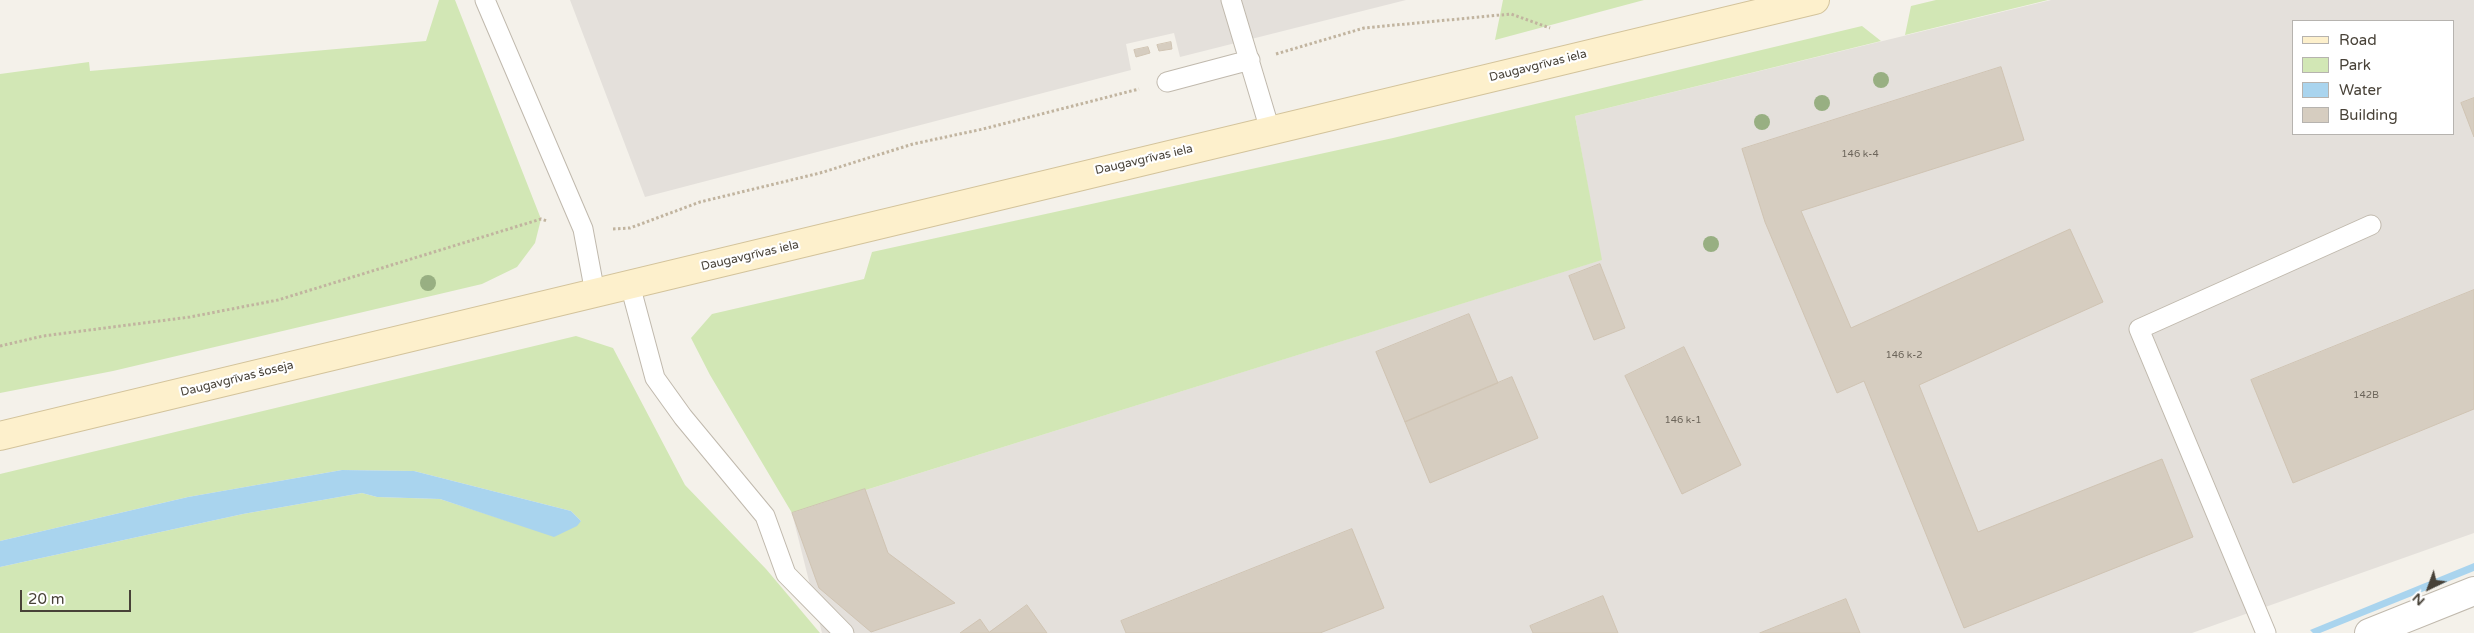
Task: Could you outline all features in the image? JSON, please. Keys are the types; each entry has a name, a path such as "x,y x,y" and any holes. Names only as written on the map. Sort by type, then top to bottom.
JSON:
{"main road":[{"name":"Daugavgrīvas iela","path":"473,322 1815,0"},
{"name":"Daugavgrīvas šoseja","path":"0,436 473,322"}],"street":[{"path":"2369,633 2474,591"}],"lane":[{"path":"485,0 583,229 595,293"},
{"path":"1231,0 1270,130"},
{"path":"1167,82 1250,60"},
{"path":"2266,633 2139,329 2371,225"},
{"path":"630,285 655,378 683,417 765,516 786,574 844,633"}],"path":[{"path":"1250,60 1364,28 1511,14 1553,29"},
{"path":"0,346 42,336 190,317 278,300 541,219 583,229 630,228 700,202 820,173 913,144 983,129 1167,82"}],"shaded area":[{"path":"570,0 1406,0 1180,57 1174,33 1126,44 1131,70 645,197"},
{"path":"2051,0 2474,0 2474,533 2192,633 822,633 792,513 1601,260 1575,116"}],"green space":[{"path":"439,0 455,0 541,219 535,243 517,267 482,284 113,371 0,393 0,74 89,62 90,71 426,41"},
{"path":"1503,0 1644,0 1495,40"},
{"path":"1936,0 2048,0 1905,35 1911,6"},
{"path":"1862,26 1881,41 1575,116 1602,260 792,513 710,375 691,338 712,314 864,279 872,252 1393,138"},
{"path":"576,336 613,348 685,485 766,569 820,633 0,633 0,567 243,514 362,493 377,497 440,499 554,536 581,521 571,511 414,471 342,470 188,497 0,541 0,474"}],"water":[{"path":"342,470 414,471 571,511 581,521 577,526 554,537 440,499 377,497 362,493 243,514 0,567 0,541 188,497"},
{"path":"2474,563 2474,571 2320,633 2313,633 2310,630"}],"building":[{"path":"1171,42 1172,49 1159,51 1157,45"},
{"path":"1148,47 1150,53 1136,57 1134,50"},
{"path":"2001,67 2024,140 1801,211 1851,328 2070,229 2103,302 1919,385 1978,532 2162,459 2193,537 1964,628 1864,381 1837,393 1765,222 1742,149"},
{"path":"2474,98 2474,137 2461,103"},
{"path":"1600,264 1625,328 1594,340 1569,276"},
{"path":"2474,290 2474,409 2293,483 2251,380"},
{"path":"1469,314 1498,383 1405,422 1376,352"},
{"path":"1684,347 1741,465 1682,494 1625,376"},
{"path":"1512,377 1538,438 1430,483 1405,422"},
{"path":"865,489 888,553 955,603 871,632 819,588 792,513"},
{"path":"1352,529 1384,608 1320,633 1126,633 1121,621"},
{"path":"1603,596 1618,633 1533,633 1530,626"},
{"path":"1846,599 1860,633 1760,633"},
{"path":"1027,605 1047,633 960,633 980,619 989,632"}]}
